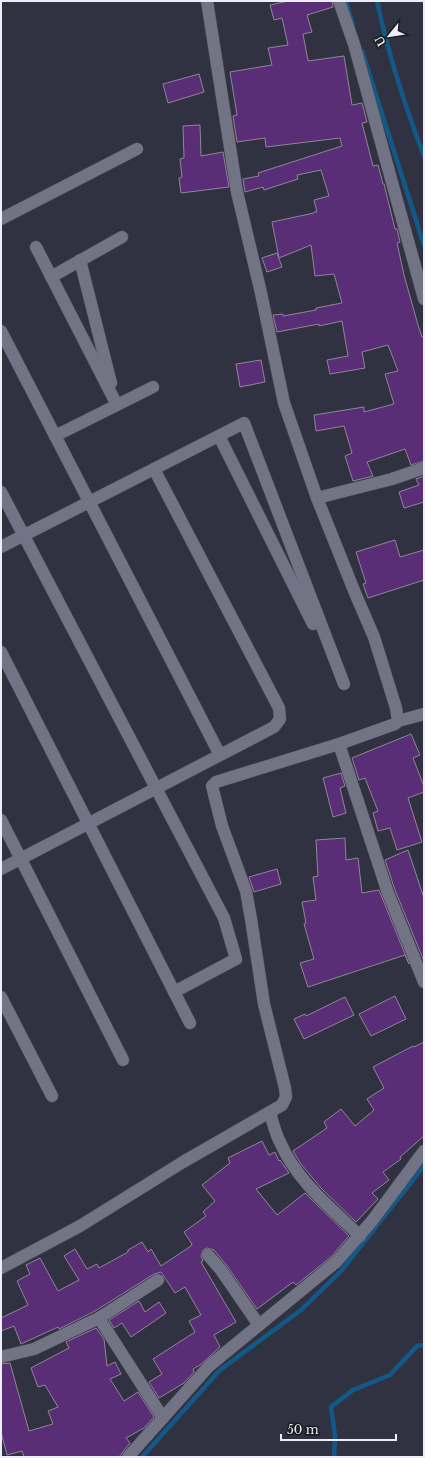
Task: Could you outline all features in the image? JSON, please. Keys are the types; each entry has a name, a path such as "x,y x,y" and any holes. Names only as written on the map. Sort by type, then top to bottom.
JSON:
{"street":[{"path":"207,1 237,192 284,403 318,498 374,637 396,708 398,721"},
{"path":"340,1 356,52 424,299"},
{"path":"1,219 137,149"},
{"path":"51,277 122,237"},
{"path":"36,247 116,405"},
{"path":"80,260 116,405"},
{"path":"1,330 220,755"},
{"path":"55,436 153,387"},
{"path":"1,547 244,423 344,684 219,436"},
{"path":"318,498 392,479 424,468"},
{"path":"1,869 274,727 280,719 279,708 154,469"},
{"path":"1,492 224,918 236,959 174,992"},
{"path":"1,652 190,1023"},
{"path":"1,1268 80,1226 183,1162 270,1113 282,1105 286,1097 264,1004 252,919 246,891 222,826 212,786 216,782 339,744 396,724 398,721 424,714"},
{"path":"339,744 388,893 424,982"},
{"path":"1,820 124,1060"},
{"path":"1,997 52,1096"},
{"path":"270,1113 280,1143 298,1173 324,1202 360,1236"},
{"path":"128,1457 209,1366 336,1262 360,1236 424,1151"},
{"path":"208,1254 221,1270 259,1325"},
{"path":"1,1357 34,1349 99,1318 158,1280"},
{"path":"99,1318 163,1418"}],"building":[{"path":"288,1 332,1 333,7 307,15 312,32 303,34 308,61 344,56 352,105 362,103 367,122 362,123 373,166 378,165 384,184 395,229 397,229 400,242 397,243 404,275 418,325 422,337 424,336 424,461 411,465 405,449 367,462 373,476 353,481 345,456 352,453 344,426 316,431 314,415 364,407 364,412 394,404 385,374 398,371 388,345 362,352 365,368 330,374 327,360 348,356 342,321 277,332 273,315 283,314 283,316 316,310 316,308 342,303 334,274 315,276 311,245 279,258 272,222 317,212 314,200 329,196 321,170 297,175 298,179 264,190 263,187 245,192 243,179 259,176 258,173 342,146 340,138 266,147 265,138 237,142 233,116 237,115 230,72 272,65 268,48 288,45 282,18 274,20 270,5"},
{"path":"199,74 204,92 168,103 163,84"},
{"path":"200,125 201,156 223,152 229,187 181,193 179,178 182,177 180,159 184,158 183,126"},
{"path":"277,253 282,267 267,272 262,258"},
{"path":"261,360 265,382 240,387 236,364"},
{"path":"424,476 424,502 404,508 399,492 419,485 416,479"},
{"path":"395,540 400,557 424,550 424,580 368,598 363,584 366,583 356,552"},
{"path":"411,734 420,755 413,758 424,786 424,792 408,798 422,842 397,850 390,828 378,831 373,813 378,811 365,778 359,780 352,758"},
{"path":"341,773 345,786 340,788 346,813 333,817 323,778"},
{"path":"345,838 346,860 358,858 362,893 379,890 409,964 405,955 308,987 300,963 314,959 304,924 306,923 302,902 316,900 313,877 318,876 316,840"},
{"path":"408,850 424,898 423,959 395,890 385,860"},
{"path":"277,869 281,884 254,892 249,877"},
{"path":"395,996 406,1019 371,1036 359,1014"},
{"path":"345,997 354,1015 304,1039 294,1019 305,1014 306,1016"},
{"path":"424,1042 424,1136 400,1157 401,1159 383,1172 389,1180 372,1193 378,1199 356,1222 321,1188 301,1164 293,1151 327,1128 324,1122 341,1109 355,1126 374,1110 367,1099 384,1088 373,1067 413,1046 414,1047"},
{"path":"262,1141 269,1155 275,1152 279,1161 280,1160 289,1173 256,1189 277,1215 305,1193 349,1236 331,1257 296,1285 293,1282 257,1309 214,1250 207,1248 203,1250 201,1256 203,1261 201,1262 236,1322 214,1335 220,1347 200,1365 193,1369 194,1372 184,1383 159,1398 149,1382 162,1374 153,1359 195,1332 189,1321 201,1315 185,1287 175,1293 161,1272 154,1274 95,1311 59,1329 58,1327 21,1344 14,1326 1,1331 1,1318 28,1305 17,1281 30,1274 26,1265 40,1258 58,1291 79,1280 64,1256 75,1249 87,1269 97,1264 99,1268 128,1252 128,1250 142,1242 148,1252 151,1249 161,1266 191,1246 192,1244 184,1232 206,1216 203,1212 215,1201 202,1185 230,1163 228,1158"},
{"path":"139,1301 145,1312 159,1302 166,1313 131,1337 122,1323 114,1328 109,1320"},
{"path":"96,1328 104,1339 107,1366 115,1362 121,1374 110,1379 124,1401 138,1392 154,1417 144,1428 126,1438 130,1443 119,1457 24,1457 22,1451 7,1455 1,1432 1,1364 10,1363 29,1431 53,1424 48,1411 58,1407 45,1385 38,1387 31,1368 69,1348 66,1342"}],"waterway":[{"path":"346,1 353,25"},
{"path":"377,1 386,40 410,118 424,156"},
{"path":"362,51 424,245"},
{"path":"142,1457 220,1370 301,1310 341,1271 424,1166"},
{"path":"334,1457 335,1436 331,1407 353,1390 390,1375 417,1346 424,1345"}]}
